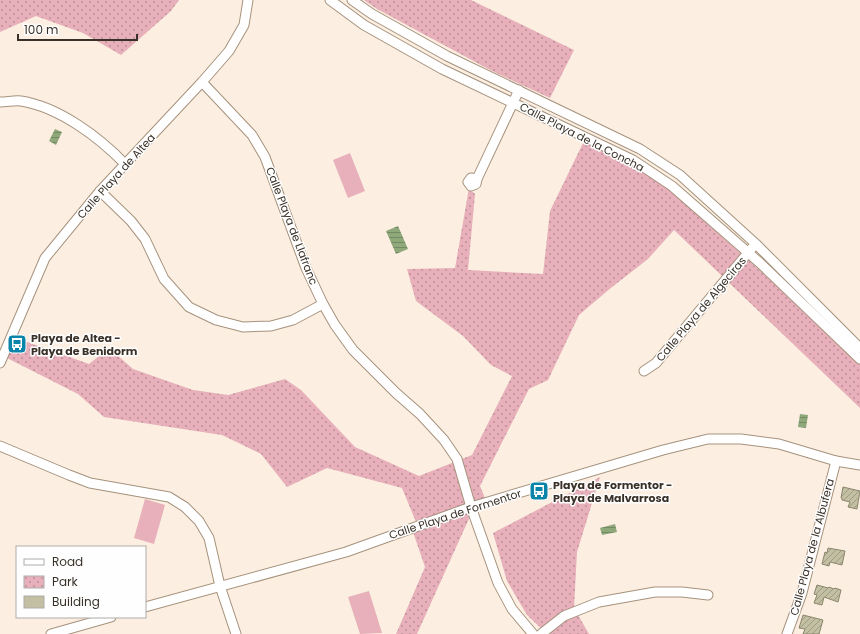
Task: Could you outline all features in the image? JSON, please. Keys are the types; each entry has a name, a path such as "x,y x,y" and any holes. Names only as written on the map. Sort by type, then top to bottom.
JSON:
{"street":[{"name":"Calle Playa de Altea","path":"0,363 45,258 100,191 229,51 244,25 248,0"},
{"name":"Calle Playa de la Concha","path":"330,0 364,26 442,69 633,160 672,186 748,252 860,359"},
{"name":"Calle Playa de la Concha","path":"352,0 372,14 447,56 640,149 680,175 756,244 860,348"},
{"name":"Calle Playa de Llafranc","path":"202,82 252,135 265,157 303,261 323,304 335,325 353,350 396,393 420,414 444,440 457,459 471,507 498,583 512,609 533,634"},
{"path":"477,179 518,90"},
{"path":"0,102 21,101 41,106 65,117 113,151 125,164"},
{"path":"100,191 131,221 145,239 164,279 188,306 195,310 216,320 243,327 271,326 293,320 323,304"},
{"name":"Calle Playa de Algeciras","path":"644,370 656,363 756,244"},
{"name":"Calle Playa de Formentor","path":"146,607 346,552 471,507 663,450 708,439 741,439 779,444 836,461 860,465"},
{"path":"0,446 90,483 169,497 185,507 199,521 209,538 220,586 236,634"},
{"name":"Calle Playa de la Albufera","path":"787,634 802,592 836,461"},
{"path":"540,634 564,616 599,602 655,592 682,592 708,595"},
{"path":"51,634 107,618"}],"green space":[{"path":"0,0 179,0 171,11 121,55 83,33 36,16 0,32"},
{"path":"364,0 471,0 574,50 550,98 492,71 377,9"},
{"path":"584,141 637,166 670,190 860,362 860,408 674,230 648,259 579,315 548,380 529,389 480,486 485,498 416,522 402,488 327,468 287,487 261,454 222,435 104,417 78,394 7,358 16,338 89,364 109,348 133,369 193,390 228,395 285,379 301,390 355,447 419,476 472,455 512,376 491,365 463,336 416,301 407,269 455,268 469,188 475,194 468,270 543,274 550,211"},
{"path":"350,153 365,191 348,198 333,160"},
{"path":"600,477 577,552 574,608 589,634 547,634 527,615 507,581 493,533"},
{"path":"145,499 165,505 154,544 134,538"},
{"path":"472,512 417,634 396,634 425,567 413,532"},
{"path":"369,591 382,633 360,634 348,597"}],"shaded area":[{"path":"55,129 62,132 56,145 49,141"},
{"path":"398,226 408,249 396,254 386,231"},
{"path":"800,414 808,415 806,428 798,427"},
{"path":"615,524 617,532 602,535 600,528"}],"building":[{"path":"843,487 860,491 857,509 848,507 850,502 842,500"},
{"path":"828,548 845,551 842,565 830,562 829,566 822,564 825,552 827,553"},
{"path":"817,585 841,590 838,602 824,597 822,605 814,603 817,595 814,594"},
{"path":"803,615 823,620 819,634 803,634 805,629 799,628"}],"place":[{"name":"Playa de Altea - Playa de Benidorm","path":"17,344"},
{"name":"Playa de Formentor - Playa de Malvarrosa","path":"539,491"}]}
